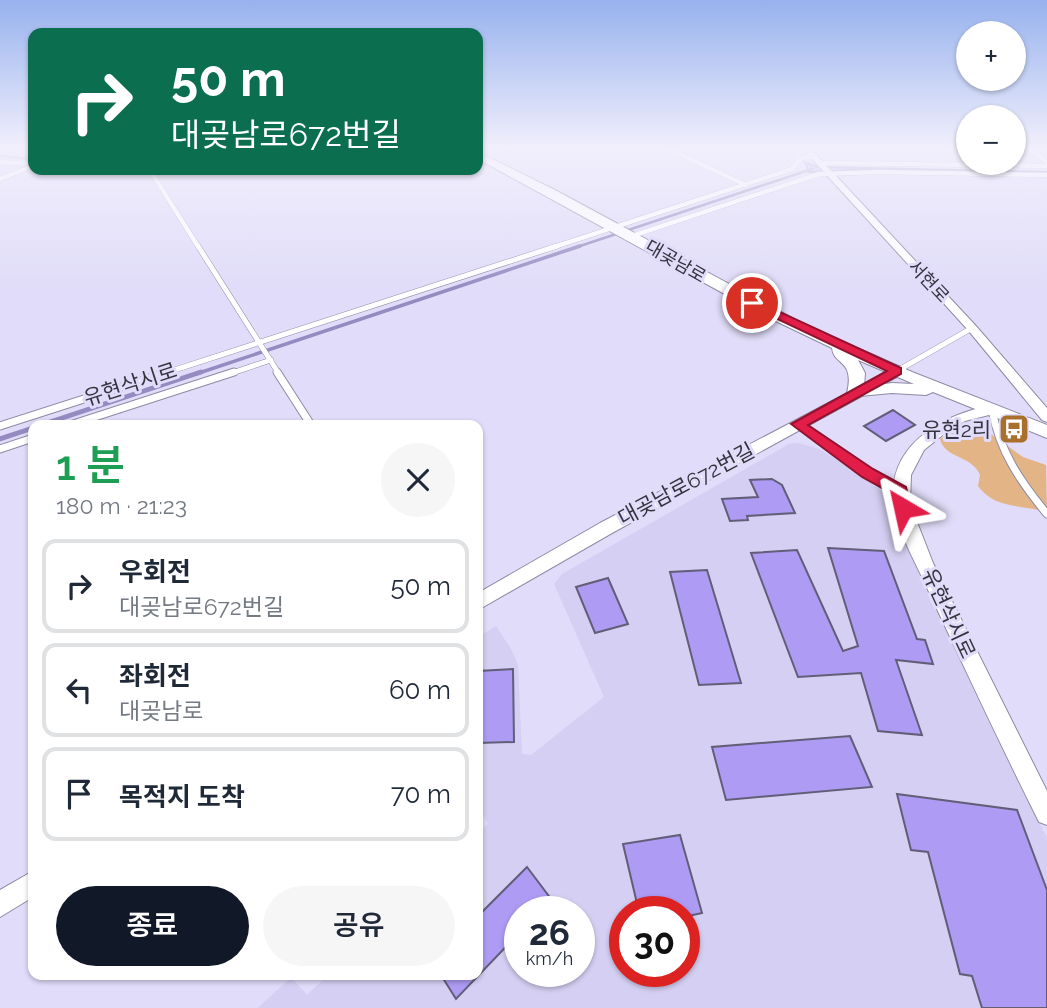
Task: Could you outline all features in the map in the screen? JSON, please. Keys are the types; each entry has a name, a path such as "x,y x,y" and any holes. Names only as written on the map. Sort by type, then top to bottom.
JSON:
{"street":[{"name":"대곶남로","path":"556,196 733,293 815,334 897,371 1047,432"},
{"name":"서현로","path":"851,196 972,328 1047,417"},
{"path":"815,334 856,366 859,374 855,393 915,388 955,395"},
{"name":"대곶남로672번길","path":"483,599 606,528 897,371"},
{"path":"901,491 913,454 928,437 961,416 992,410"},
{"name":"유현삭시로","path":"901,491 903,508 931,576 1047,814"},
{"path":"0,905 28,886"}],"lane":[{"path":"167,196 308,420"},
{"path":"625,232 718,196"},
{"path":"625,232 746,196"},
{"name":"유현삭시로","path":"0,426 625,232"},
{"path":"897,371 972,328"},
{"path":"85,420 270,357"},
{"path":"992,410 996,440 1004,457 1047,514"},
{"path":"798,424 868,473 901,491"},
{"path":"0,449 28,440"}],"shaded area":[{"path":"972,425 984,429 1023,457 1046,465 1047,512 992,499 978,486 980,475 976,469 947,450 940,439 958,427"},
{"path":"798,443 817,448 885,493 891,501 1003,751 1047,838 1047,1008 258,1008 288,980 294,980 307,995 323,980 483,980 483,828 488,824 483,815 483,634 496,626 518,665 522,754 531,755 604,697 554,584 562,574 789,444"}],"building":[{"path":"893,410 915,425 886,441 864,426"},
{"path":"772,479 782,485 795,513 747,516 748,520 730,521 722,499 758,497 750,480"},
{"path":"828,548 884,551 917,639 925,640 933,664 896,660 922,735 878,731 861,673 798,677 751,553 797,550 843,651 858,646"},
{"path":"707,570 741,683 699,685 670,572"},
{"path":"608,578 628,624 595,633 576,587"},
{"path":"513,669 514,742 483,743 483,671"},
{"path":"850,736 872,787 726,800 712,747"},
{"path":"897,794 1017,810 1047,890 1047,1008 982,1008 972,976 960,974 928,852 911,850"},
{"path":"680,835 697,896 635,896 623,844"},
{"path":"527,867 549,896 504,896 504,949 483,971 483,911"},
{"path":"444,980 474,980 456,999"}],"waterway":[{"path":"574,248 731,196"},
{"path":"574,248 580,246"},
{"path":"196,374 574,248"},
{"path":"56,420 201,372"},
{"path":"0,439 28,430"}],"place":[{"name":"유현2리","path":"1014,429"}],"route":[{"path":"752,303 897,371 798,424 849,461 901,491 903,508"}]}
